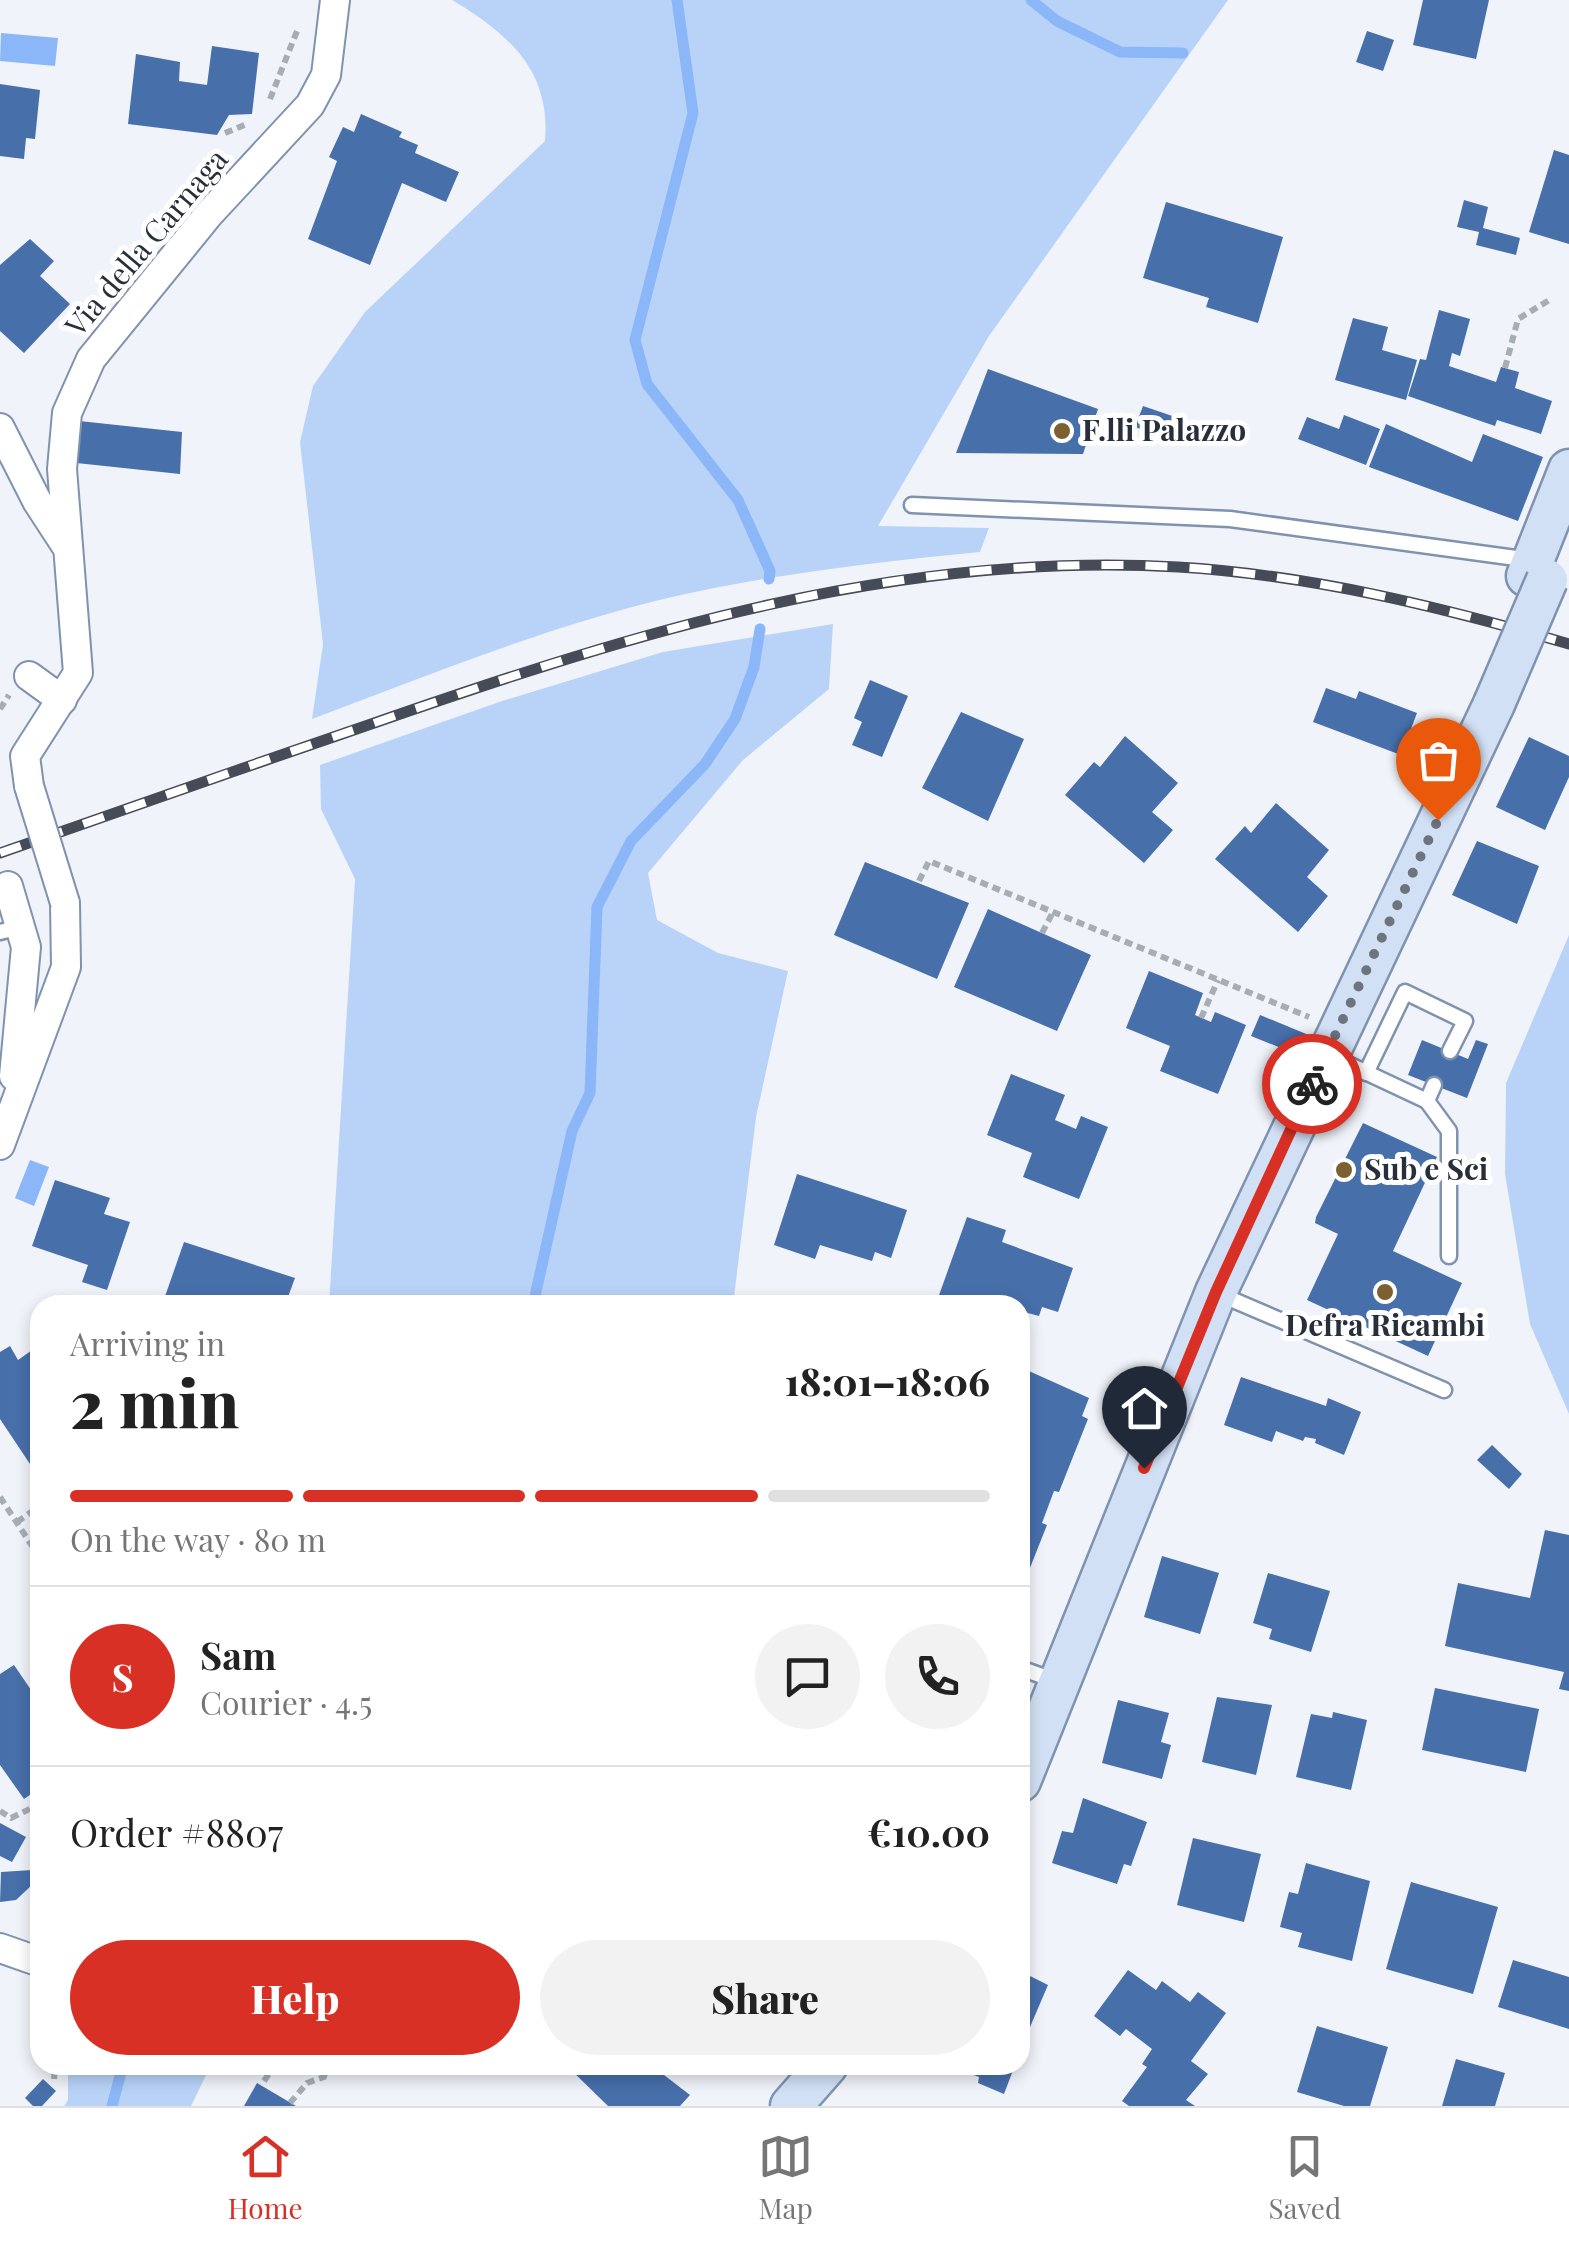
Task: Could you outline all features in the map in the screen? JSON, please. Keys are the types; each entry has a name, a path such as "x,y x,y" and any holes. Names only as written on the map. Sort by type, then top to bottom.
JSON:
{"street":[{"name":"Via della Carnaga","path":"0,1145 66,967 65,916 29,786 26,756 78,673 62,469 67,413 91,359 209,214 310,105 326,74 333,14"},
{"name":"Via della Carnaga","path":"0,428 37,501 68,549"},
{"path":"1540,570 1569,470"},
{"path":"1030,1759 1216,1292 1452,788 1485,701 1569,508"},
{"path":"29,676 62,700"},
{"name":"Via della Carnaga","path":"8,886 10,930 26,947 26,986 11,1110"},
{"path":"10,930 65,916"},
{"path":"1,1941 30,1957"},
{"path":"791,2106 818,2075"}],"lane":[{"path":"912,505 1230,519 1540,570"},
{"path":"1366,1072 1405,992 1465,1021 1450,1051"},
{"path":"1332,1041 1366,1072 1427,1101 1449,1131 1449,1256"},
{"path":"1427,1101 1434,1085"},
{"path":"1216,1292 1444,1390"},
{"path":"1030,1672 1062,1684"}],"path":[{"path":"269,102 300,26 304,21 333,14"},
{"path":"225,133 263,118"},
{"path":"1505,368 1518,319 1550,298"},
{"path":"919,881 929,861 1218,980 1332,1041"},
{"path":"1042,933 1053,912"},
{"path":"1201,1018 1218,980"},
{"path":"0,1497 30,1543"},
{"path":"16,1522 30,1513"},
{"path":"0,1812 11,1818 30,1809"},
{"path":"54,2079 55,2075"},
{"path":"264,2081 268,2075"},
{"path":"290,2103 307,2083 325,2075"}],"shaded area":[{"path":"452,0 1228,0 989,336 878,526 989,528 980,552 825,570 672,597 535,636 312,719 323,644 300,442 313,386 365,312 545,141 541,94 522,57 491,27"},
{"path":"833,624 829,689 743,760 648,873 657,920 718,953 788,971 756,1117 734,1295 330,1295 355,879 321,809 320,765 502,701 663,652"},
{"path":"1569,935 1569,1414 1530,1324 1505,1174 1506,1083"},
{"path":"68,2075 206,2075 191,2106 64,2106 68,2100"}],"water":[{"path":"1,33 58,38 55,66 0,61"},
{"path":"30,1160 49,1167 34,1206 15,1198"}],"building":[{"path":"1423,0 1489,0 1476,59 1413,45"},
{"path":"1367,31 1394,40 1383,71 1356,62"},
{"path":"212,46 259,53 252,114 229,115 217,135 128,124 136,54 180,62 179,81 207,85"},
{"path":"0,84 40,90 35,139 26,138 24,159 0,156"},
{"path":"361,114 402,132 399,137 418,145 415,153 459,172 446,202 402,183 370,265 308,239 337,161 329,157 343,127 354,132"},
{"path":"1554,150 1569,155 1569,244 1529,232"},
{"path":"1464,200 1488,207 1483,228 1520,238 1516,255 1476,245 1479,232 1457,227"},
{"path":"1166,202 1283,237 1258,323 1206,307 1209,298 1143,278"},
{"path":"30,239 54,261 40,276 70,304 24,353 0,331 0,265"},
{"path":"1439,310 1470,319 1460,356 1452,353 1449,366 1496,382 1501,367 1519,372 1515,388 1552,401 1541,434 1497,420 1495,426 1408,396 1420,359 1426,360"},
{"path":"1353,318 1388,327 1382,350 1417,360 1406,400 1335,380"},
{"path":"988,369 1098,409 1083,454 956,453"},
{"path":"1143,406 1184,420 1176,442 1135,427"},
{"path":"1344,415 1380,429 1366,465 1298,439 1307,417 1339,429"},
{"path":"70,420 182,432 180,474 67,462"},
{"path":"1386,424 1472,462 1483,434 1543,457 1518,521 1369,467"},
{"path":"870,680 908,696 882,757 852,745 862,722 854,718"},
{"path":"1326,688 1356,699 1359,691 1417,713 1401,755 1313,722"},
{"path":"961,712 1024,739 988,821 922,788"},
{"path":"1125,736 1178,783 1152,812 1173,830 1144,863 1065,795 1094,762 1100,767"},
{"path":"1529,737 1569,756 1569,777 1545,830 1496,807"},
{"path":"1276,803 1329,850 1307,877 1328,896 1298,932 1215,859 1245,826 1251,833"},
{"path":"1477,841 1539,866 1517,924 1452,895"},
{"path":"865,862 969,903 937,979 834,935"},
{"path":"988,909 1091,955 1057,1031 954,987"},
{"path":"1149,971 1203,993 1195,1015 1211,1022 1215,1012 1246,1025 1218,1094 1160,1071 1170,1046 1126,1028"},
{"path":"1260,1015 1311,1036 1301,1056 1251,1036"},
{"path":"1422,1040 1468,1059 1476,1040 1488,1044 1467,1098 1408,1075"},
{"path":"1011,1074 1065,1095 1055,1120 1076,1129 1081,1116 1108,1127 1079,1199 1023,1177 1032,1153 987,1135"},
{"path":"1363,1123 1437,1157 1393,1251 1462,1283 1428,1356 1307,1300 1338,1234 1315,1223 1316,1217"},
{"path":"797,1174 907,1210 891,1258 875,1252 872,1261 820,1245 815,1259 774,1245"},
{"path":"55,1180 110,1198 104,1214 130,1222 107,1290 82,1282 88,1265 32,1246"},
{"path":"967,1217 1006,1230 1002,1242 1073,1268 1058,1312 1042,1307 1039,1316 1030,1314 1030,1295 939,1295"},
{"path":"184,1242 295,1278 289,1295 165,1295"},
{"path":"10,1346 18,1360 30,1352 30,1464 0,1419 0,1352"},
{"path":"1030,1371 1089,1398 1082,1416 1088,1419 1059,1492 1054,1491 1042,1523 1047,1525 1030,1568"},
{"path":"1241,1377 1326,1406 1328,1398 1361,1412 1344,1455 1315,1443 1316,1439 1305,1437 1303,1441 1276,1431 1272,1442 1224,1425"},
{"path":"1492,1445 1522,1474 1509,1489 1477,1460"},
{"path":"1545,1530 1569,1535 1569,1691 1559,1689 1564,1672 1445,1646 1458,1583 1530,1598"},
{"path":"1162,1556 1219,1573 1200,1634 1144,1617"},
{"path":"1268,1573 1330,1591 1311,1652 1269,1639 1272,1629 1253,1623"},
{"path":"14,1665 30,1688 30,1795 24,1799 0,1765 0,1674"},
{"path":"1435,1688 1539,1709 1526,1772 1422,1750"},
{"path":"1217,1697 1272,1705 1256,1775 1202,1762"},
{"path":"1118,1700 1169,1713 1161,1742 1171,1745 1162,1779 1102,1763"},
{"path":"1333,1712 1367,1720 1351,1790 1296,1777 1311,1714 1332,1718"},
{"path":"1083,1798 1147,1822 1131,1866 1124,1864 1117,1884 1052,1863 1062,1831 1073,1833"},
{"path":"0,1823 26,1837 12,1862 0,1856"},
{"path":"1193,1838 1261,1854 1244,1922 1177,1905"},
{"path":"1306,1863 1370,1881 1352,1961 1298,1947 1302,1933 1280,1927 1289,1892 1298,1894"},
{"path":"30,1870 30,1887 16,1900 0,1902 1,1872"},
{"path":"1411,1882 1498,1907 1473,1994 1386,1969"},
{"path":"1513,1960 1569,1977 1569,2029 1498,2007"},
{"path":"1128,1970 1156,1990 1162,1981 1190,2002 1198,1992 1226,2013 1191,2061 1208,2074 1186,2100 1195,2106 1129,2106 1122,2101 1147,2067 1142,2064 1152,2049 1126,2029 1120,2036 1094,2016"},
{"path":"1030,1976 1048,1985 1030,2027"},
{"path":"1317,2026 1388,2047 1370,2106 1344,2106 1297,2092"},
{"path":"1456,2059 1505,2073 1495,2106 1442,2106"},
{"path":"576,2075 664,2075 690,2095 680,2106 608,2106"},
{"path":"974,2075 1011,2075 1004,2094 978,2083 979,2077"},
{"path":"43,2079 56,2091 42,2106 33,2106 25,2098"},
{"path":"257,2083 296,2106 244,2106"}],"waterway":[{"path":"677,0 693,113 635,340 647,384 738,500 770,571 769,579"},
{"path":"1031,0 1057,21 1120,52 1183,53"},
{"path":"535,1295 572,1131 590,1093 597,907 631,841 705,764 735,719 754,667 760,629"},
{"path":"112,2106 120,2075"}],"railway":[{"path":"0,853 573,657 770,604 870,585 971,572 1074,565 1228,571 1376,595 1569,644"}],"way so far":[{"path":"1312,1084 1438,820"}],"place":[{"name":"F.lli Palazzo","path":"1062,431"},
{"name":"Sub e Sci","path":"1344,1170"},
{"name":"Defra Ricambi","path":"1385,1292"}],"route":[{"path":"1144,1468 1216,1292 1312,1084"}]}
